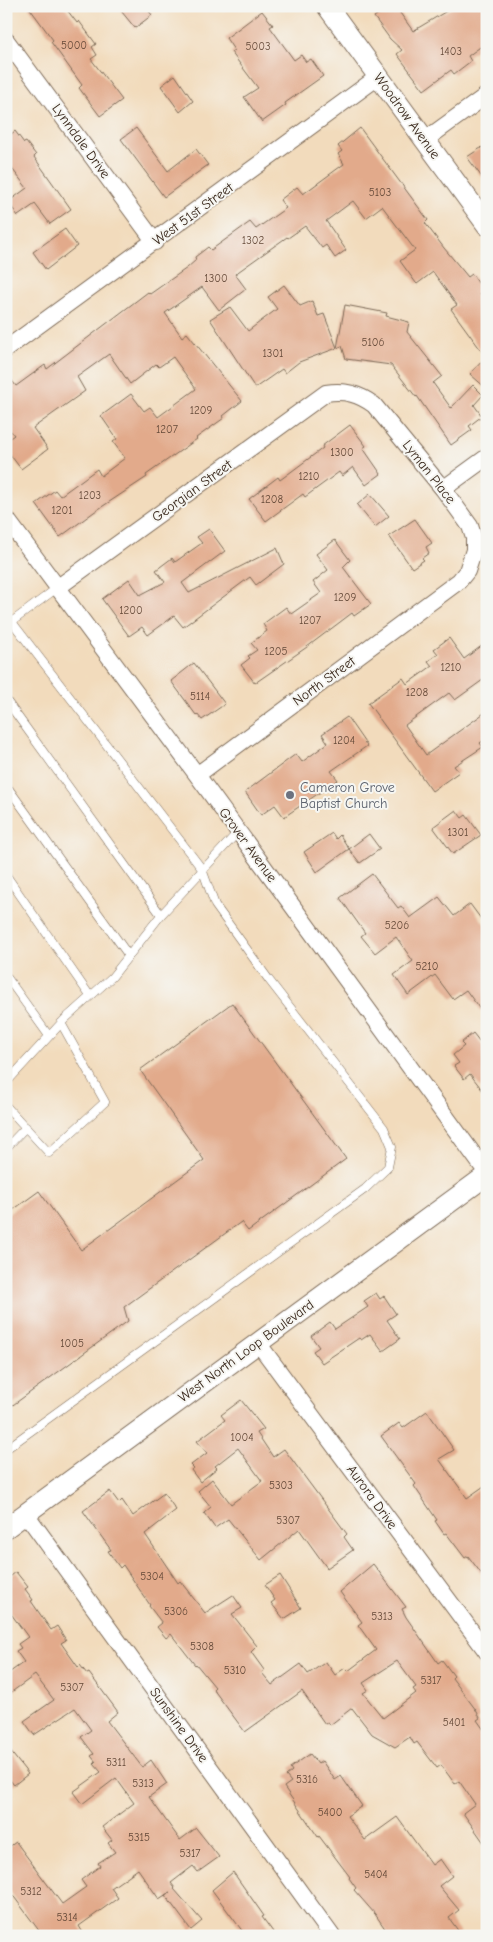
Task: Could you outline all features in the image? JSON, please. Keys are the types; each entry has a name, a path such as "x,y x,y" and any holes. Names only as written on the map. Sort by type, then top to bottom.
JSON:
{"street":[{"name":"Woodrow Avenue","path":"327,6 487,225"},
{"name":"Lynndale Drive","path":"6,40 155,242"},
{"name":"West 51st Street","path":"6,349 155,242 378,77"},
{"path":"425,140 487,95"},
{"name":"Lyman Place","path":"326,394 348,392 366,399 374,405 443,489 470,526 474,538 474,550 470,566 459,582 451,588"},
{"name":"Georgian Street","path":"57,588 326,394"},
{"path":"443,489 487,457"},
{"name":"Grover Avenue","path":"6,518 197,774 487,1174"},
{"name":"North Street","path":"197,774 451,588"},
{"name":"West North Loop Boulevard","path":"6,1528 487,1174"},
{"name":"Aurora Drive","path":"258,1342 487,1652"},
{"name":"Sunshine Drive","path":"26,1514 332,1936"}],"lane":[{"path":"6,1448 365,1189 388,1167 392,1147 384,1128 215,905 202,869 9,624 57,588"},
{"path":"6,700 161,915"},
{"path":"6,785 129,956"},
{"path":"6,1083 61,1023 112,977 161,915 238,832"},
{"path":"6,875 90,996"},
{"path":"6,976 49,1036"},
{"path":"6,1106 49,1153 105,1102 61,1023"},
{"path":"6,1148 26,1127"}],"building":[{"path":"28,6 64,6 77,23 79,21 96,44 92,47 97,55 91,59 122,100 100,116 79,88 82,85 51,42 53,40"},
{"path":"117,6 145,6 152,15 135,28"},
{"path":"389,6 395,6 413,31 455,6 487,6 487,42 468,56 471,61 454,74 451,70 424,90 397,54 402,50 390,39 374,17"},
{"path":"262,11 273,25 270,27 294,60 301,55 306,62 311,59 323,76 262,122 244,97 258,88 231,52 234,50 226,38"},
{"path":"175,75 193,101 180,112 161,86"},
{"path":"136,128 168,171 196,149 208,165 164,197 121,139"},
{"path":"360,128 428,220 425,223 444,248 468,277 472,274 484,291 480,294 487,303 487,389 470,374 486,357 451,309 457,305 433,272 416,283 400,261 415,250 382,206 366,218 353,201 326,221 346,250 335,258 326,245 322,248 305,226 235,274 246,289 219,310 202,287 165,313 182,337 187,333 242,401 197,439 146,475 147,477 60,537 36,504 55,490 60,496 97,469 101,476 125,458 113,442 117,439 101,416 131,394 144,411 150,407 158,417 196,389 173,357 159,367 156,364 130,384 109,354 77,377 85,391 33,428 48,449 21,469 6,449 6,441 14,435 6,425 6,373 16,386 45,365 47,369 148,292 150,294 187,268 196,260 195,257 208,247 211,250 250,222 256,229 286,208 280,200 297,187 303,194 344,164 338,154 342,151 338,146"},
{"path":"15,131 36,155 34,157 71,209 50,224 35,204 18,216 8,202 27,188 6,161 6,138"},
{"path":"487,144 487,184 467,157"},
{"path":"65,229 77,246 46,270 33,252"},
{"path":"284,285 300,306 312,301 318,316 324,314 337,348 299,362 285,373 282,369 255,388 210,319 230,307 248,331 277,309 268,297"},
{"path":"345,305 387,313 386,316 409,322 407,332 442,376 433,383 451,408 473,385 483,395 474,405 482,416 469,426 472,430 451,445 417,396 391,365 346,359 342,346 337,348"},
{"path":"350,425 366,446 363,448 381,474 366,485 353,467 342,476 339,472 305,497 303,494 266,521 249,499 278,477 280,480"},
{"path":"370,494 389,516 375,527 357,505"},
{"path":"415,519 432,543 426,547 429,553 422,558 424,560 412,568 389,536"},
{"path":"209,529 225,551 182,583 189,593 277,548 284,564 256,585 250,577 183,627 174,616 148,635 142,627 129,636 102,599 129,579 140,595 165,582 156,570 172,558 175,562 202,543 197,537"},
{"path":"335,540 350,560 343,567 371,604 354,616 352,613 255,683 241,665 250,658 248,656 257,650 251,643 267,631 263,624 286,607 291,614 321,593 313,582 328,570 316,554"},
{"path":"449,638 464,659 487,642 487,677 455,700 449,693 405,725 426,755 487,711 487,738 480,743 483,747 454,766 459,772 432,791 368,703 403,678 407,684 432,666 428,661 438,654 434,649"},
{"path":"194,663 225,704 202,720 196,715 171,681"},
{"path":"347,717 367,746 331,771 338,780 284,817 275,805 261,815 245,792 296,754 302,762 328,743 322,734"},
{"path":"456,810 462,818 466,815 481,835 453,854 433,827"},
{"path":"332,833 336,839 340,835 349,849 317,872 304,852"},
{"path":"369,834 380,849 360,863 349,849"},
{"path":"372,874 398,908 401,906 410,918 439,897 454,916 470,904 487,927 487,1019 466,990 453,999 435,975 408,995 394,975 413,961 396,937 375,953 361,936 365,933 340,898"},
{"path":"232,1003 346,1159 248,1231 241,1222 124,1307 128,1321 6,1410 6,1215 39,1191 81,1250 204,1160 140,1070"},
{"path":"473,1033 487,1051 487,1096 470,1074 464,1079 454,1066 459,1063 453,1055 464,1046 461,1043"},
{"path":"376,1293 380,1299 384,1296 396,1314 387,1320 400,1339 383,1351 370,1334 361,1340 359,1338 322,1363 313,1351 319,1347 311,1336 330,1322 335,1329 368,1307 364,1301"},
{"path":"241,1400 264,1429 257,1433 273,1457 284,1449 347,1534 344,1537 353,1550 327,1568 299,1529 261,1560 228,1519 215,1528 204,1513 211,1507 198,1491 212,1479 231,1504 262,1481 238,1448 215,1466 217,1468 200,1482 191,1470 194,1468 191,1465 207,1453 197,1441 225,1420 221,1415"},
{"path":"427,1411 454,1450 439,1459 467,1498 487,1484 487,1581 468,1556 465,1558 446,1533 444,1534 414,1486 416,1484 381,1436 399,1423 403,1428"},
{"path":"110,1491 119,1503 122,1500 133,1516 164,1493 176,1510 145,1534 178,1583 180,1581 205,1613 233,1595 242,1608 232,1614 257,1646 251,1652 264,1670 262,1673 272,1685 301,1664 308,1674 326,1662 335,1675 345,1668 348,1671 376,1650 358,1625 362,1622 340,1592 373,1564 406,1607 402,1609 406,1617 438,1663 442,1660 454,1676 452,1678 476,1710 480,1718 477,1720 487,1734 487,1847 463,1813 475,1804 459,1781 455,1784 441,1765 437,1768 417,1742 414,1744 410,1737 395,1747 372,1734 352,1708 330,1725 328,1722 325,1724 302,1691 245,1732 213,1689 215,1687 171,1634 166,1638 157,1627 162,1623 123,1565 120,1568 108,1551 111,1550 83,1511","holes":["397,1661 416,1687 413,1689 416,1693 383,1718 363,1693 368,1690 363,1683"]},
{"path":"16,1572 28,1587 25,1589 33,1600 31,1601 51,1630 57,1626 66,1640 61,1643 78,1667 80,1665 87,1674 89,1673 118,1712 107,1721 142,1767 151,1760 167,1784 149,1797 180,1840 196,1828 219,1857 198,1872 193,1866 171,1883 202,1921 191,1930 165,1895 159,1899 138,1869 111,1888 118,1898 79,1926 85,1936 43,1936 6,1886 6,1849 16,1842 62,1904 86,1887 81,1880 100,1866 98,1863 115,1852 108,1843 112,1840 102,1827 134,1803 116,1778 82,1804 73,1792 101,1772 94,1764 96,1762 91,1756 94,1754 81,1737 91,1730 75,1708 34,1735 24,1721 54,1700 35,1675 6,1696 6,1675 24,1662 16,1651 21,1648 18,1644 28,1637 6,1607 6,1580"},
{"path":"280,1575 301,1608 284,1619 271,1603 275,1600 265,1585"},
{"path":"6,1746 28,1774 14,1785 6,1775"},
{"path":"310,1754 318,1764 322,1761 335,1780 341,1776 362,1806 347,1816 365,1840 397,1817 432,1865 440,1859 452,1876 439,1886 459,1910 449,1918 462,1936 390,1936 375,1914 354,1890 356,1888 350,1877 318,1837 284,1787 291,1782 286,1776 292,1771 290,1768"},
{"path":"233,1872 276,1936 246,1936 212,1890"}],"place":[{"name":"Cameron Grove Baptist Church","path":"290,795"}]}
